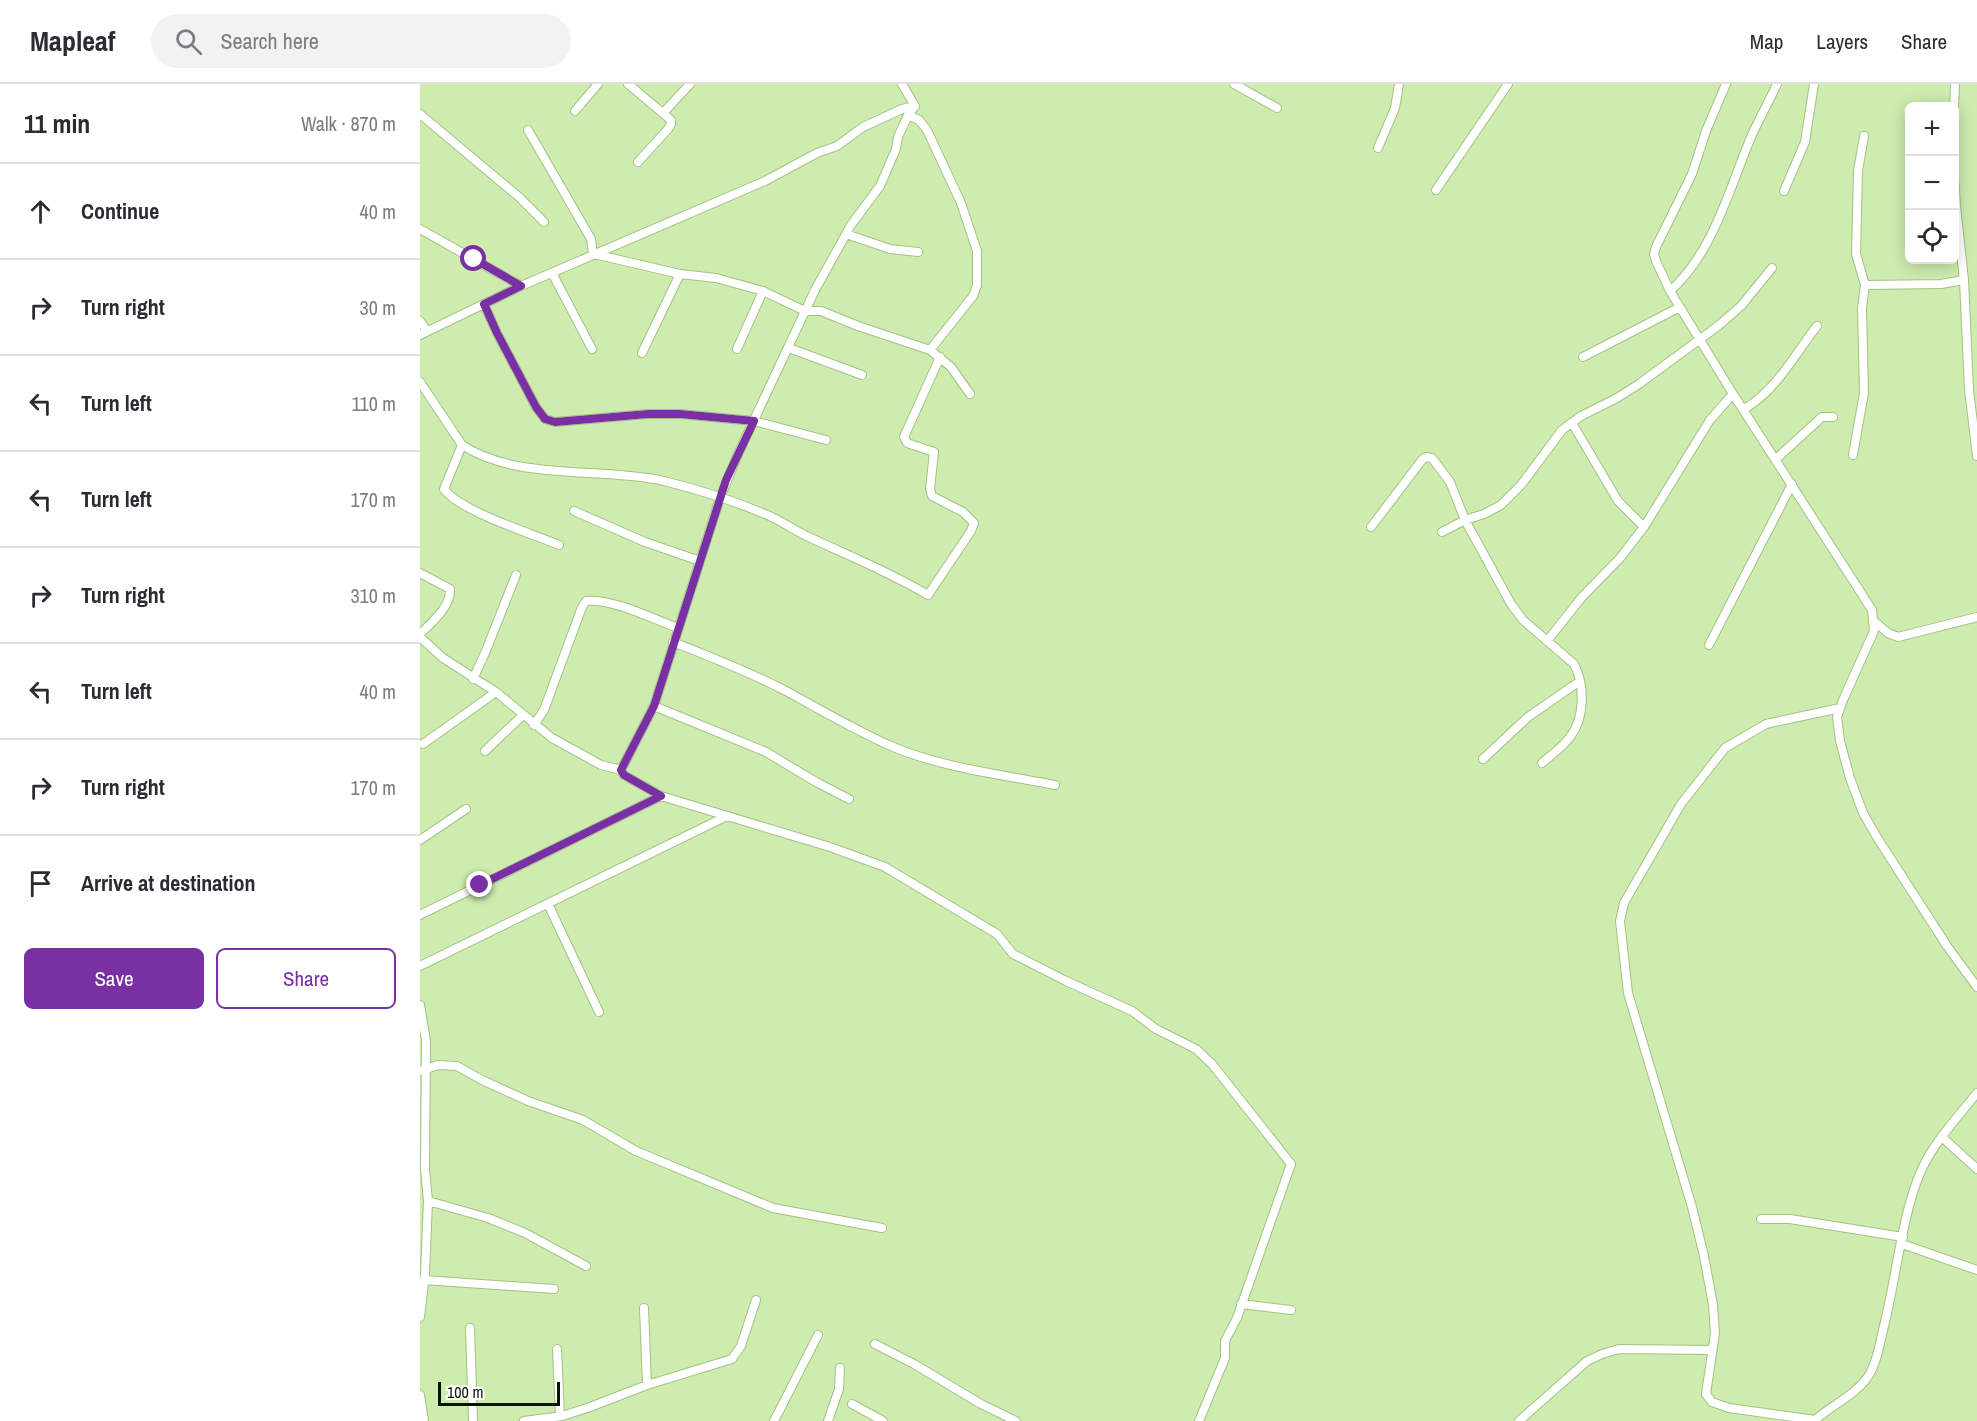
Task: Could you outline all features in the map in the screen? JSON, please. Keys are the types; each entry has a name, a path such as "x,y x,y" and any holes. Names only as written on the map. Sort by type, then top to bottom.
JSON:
{"street":[{"path":"575,111 598,84"},
{"path":"628,84 671,120 671,124 638,162"},
{"path":"663,113 690,84"},
{"path":"902,84 915,106"},
{"path":"1234,84 1277,108"},
{"path":"1378,148 1395,108 1399,84"},
{"path":"1436,190 1508,84"},
{"path":"1726,84 1706,131 1692,174 1654,254 1670,291 1733,394 1872,610 1874,631 1837,717 1840,741 1850,778 1863,813 1947,946 1977,987"},
{"path":"1670,291 1685,278 1705,245 1750,139 1777,84"},
{"path":"1785,191 1805,142 1814,84"},
{"path":"1954,102 1955,84"},
{"path":"621,770 654,706 720,498 754,421 805,311 846,234 880,186 908,114 915,106"},
{"path":"420,321 424,333 592,254 765,181 817,153 837,146 863,127 902,109 915,106"},
{"path":"420,114 510,189 544,222"},
{"path":"908,114 918,120 927,130 962,203 977,251 977,285 973,296 930,350"},
{"path":"528,130 591,239 592,254"},
{"path":"1853,455 1864,393 1862,308 1865,285 1856,254 1858,171 1864,136"},
{"path":"1956,210 1964,280 1968,390 1977,456"},
{"path":"420,229 521,286"},
{"path":"846,234 890,249 918,252"},
{"path":"592,254 680,274 716,278 763,291 805,311 821,311 930,350 951,367 970,394"},
{"path":"1442,532 1501,505 1521,485 1562,430 1632,388 1700,340 1741,306 1772,268"},
{"path":"552,273 592,349"},
{"path":"642,353 680,274"},
{"path":"1865,285 1941,284 1964,280"},
{"path":"737,349 763,291"},
{"path":"484,304 536,407 545,419 555,422 648,414 680,414 754,421 826,440"},
{"path":"1584,357 1680,307"},
{"path":"1744,409 1759,401 1772,387 1816,326"},
{"path":"789,348 862,375"},
{"path":"420,382 462,446 494,459 529,468 662,481 720,498 775,519 805,536 898,578 928,595 974,523 963,512 932,496 930,489 934,452 907,443 904,436 940,357"},
{"path":"1547,642 1582,597 1620,558 1644,527 1710,420 1733,394"},
{"path":"1776,459 1822,417 1833,417"},
{"path":"1572,423 1618,501 1644,527"},
{"path":"462,446 447,479 444,489 447,494 469,508 559,545"},
{"path":"1371,527 1409,475 1426,457 1432,458 1450,482 1465,520 1511,604 1523,620 1574,664 1580,681 1581,711 1571,736 1542,763"},
{"path":"1709,645 1792,484"},
{"path":"574,511 645,542 700,561"},
{"path":"420,573 450,589 450,596 420,635 443,658 496,692 534,725 580,755 601,765 621,770 624,775 661,796 830,847 885,867 997,934 1012,954 1132,1011 1156,1029 1196,1049 1212,1064 1291,1164 1237,1318 1225,1341 1225,1358 1199,1421"},
{"path":"473,679 516,575"},
{"path":"534,725 548,701 586,601 594,600 615,605 678,628"},
{"path":"1874,621 1888,633 1898,637 1977,617"},
{"path":"673,642 742,669 786,691 824,714 893,747 932,760 1055,785"},
{"path":"1483,759 1528,717 1580,681"},
{"path":"423,744 496,692"},
{"path":"654,706 766,752 849,799"},
{"path":"1840,708 1766,724 1725,748 1681,804 1624,903 1620,921 1628,993 1692,1207 1704,1256 1715,1333 1706,1394 1712,1402 1729,1408 1814,1421 1857,1389 1868,1376 1879,1347 1921,1171 1942,1137 1977,1093"},
{"path":"485,751 523,715"},
{"path":"420,915 661,796"},
{"path":"420,840 466,809"},
{"path":"420,966 727,816"},
{"path":"548,904 599,1012"},
{"path":"420,1005 426,1041 422,1071 423,1169 428,1202 420,1317"},
{"path":"422,1071 438,1065 457,1066 528,1101 584,1120 636,1151 773,1208 882,1228"},
{"path":"1942,1137 1977,1169"},
{"path":"428,1202 488,1218 586,1266"},
{"path":"1761,1219 1790,1219 1903,1241 1977,1270"},
{"path":"424,1280 554,1289"},
{"path":"524,1421 560,1416 647,1385 732,1359 741,1346 756,1300"},
{"path":"1241,1304 1291,1310"},
{"path":"645,1308 647,1385"},
{"path":"471,1328 473,1421"},
{"path":"774,1421 818,1335"},
{"path":"875,1344 914,1364 981,1404 1016,1421"},
{"path":"557,1349 560,1416"},
{"path":"1519,1421 1587,1361 1602,1354 1619,1349 1712,1350"},
{"path":"828,1421 839,1389 840,1368"},
{"path":"420,1395 424,1421"},
{"path":"852,1404 883,1421"}],"route":[{"path":"474,259 521,286 484,304 536,407 545,419 555,422 625,418 648,414 680,414 754,421 726,480 654,706 621,770 624,775 636,783 661,796 592,832 480,885"}]}
